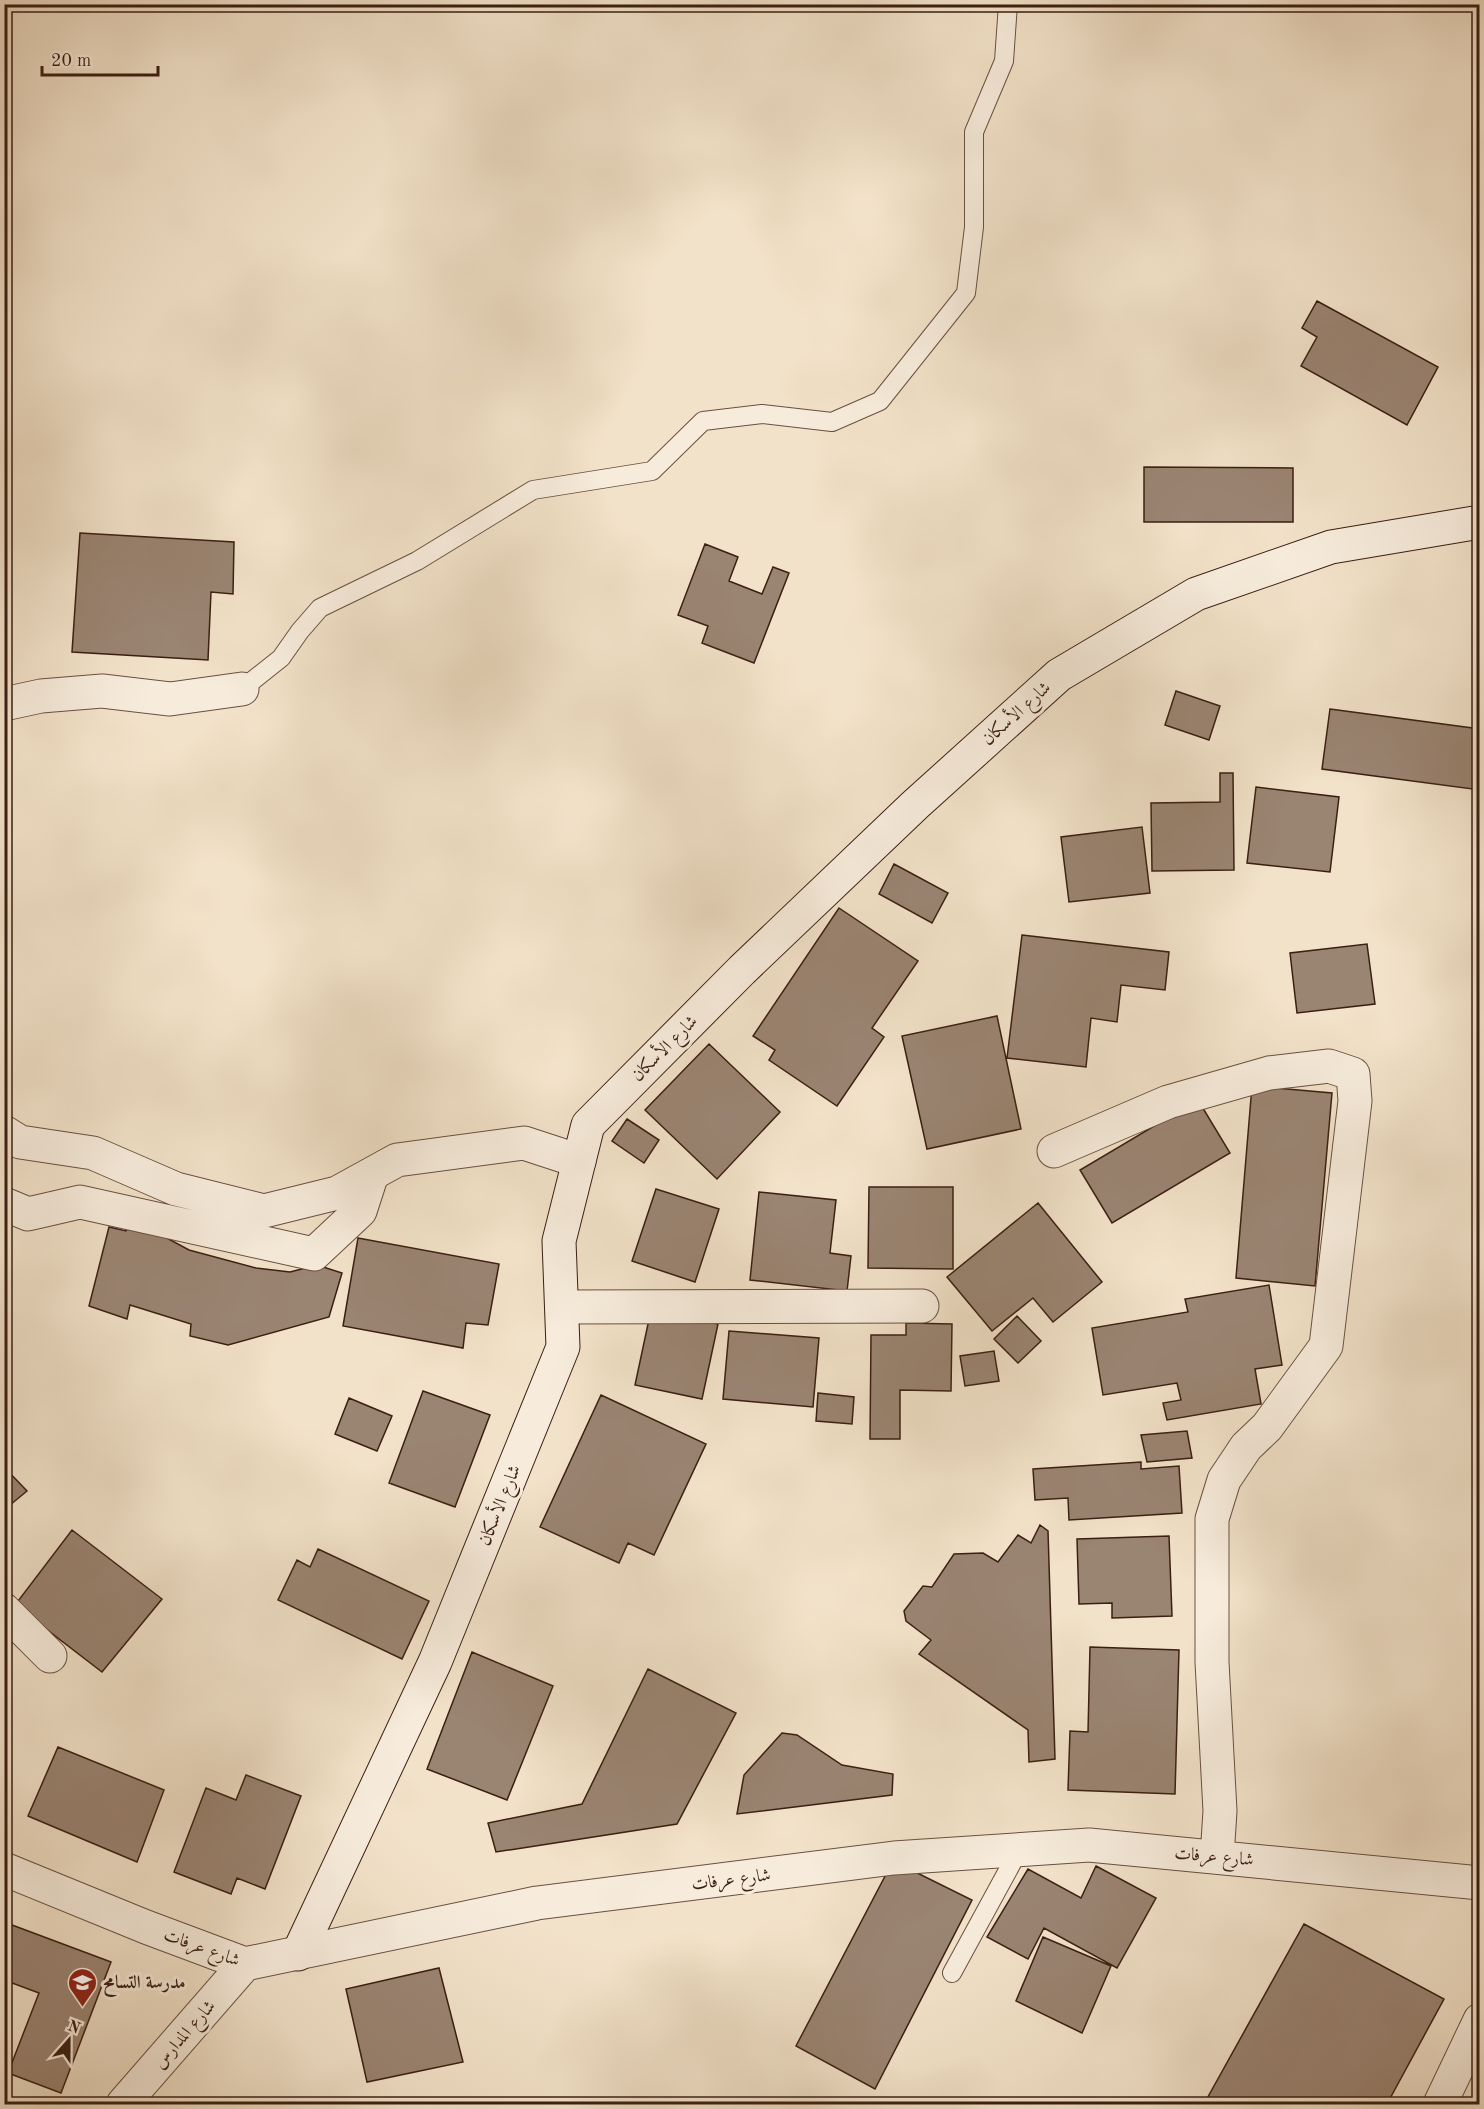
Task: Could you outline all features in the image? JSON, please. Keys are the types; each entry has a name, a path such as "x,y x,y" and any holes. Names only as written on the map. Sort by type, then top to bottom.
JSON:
{"street":[{"name":"شارع الأسكان","path":"298,1954 435,1662 563,1347 560,1241 588,1125 759,954 915,805 1059,675 1196,594 1331,548 1479,522"},
{"path":"4,704 41,696 102,691 170,699 242,689"},
{"path":"1054,1151 1168,1102 1269,1073 1329,1066 1353,1074 1355,1101 1326,1346 1267,1427 1246,1447 1224,1480 1212,1519 1212,1662 1220,1811 1217,1857"},
{"path":"4,1132 20,1142 93,1153 176,1189 264,1211 337,1193 397,1160 524,1143 579,1161"},
{"path":"4,1204 28,1214 80,1202 314,1254 360,1211 372,1174"},
{"path":"562,1307 922,1306"},
{"path":"4,1610 50,1656"},
{"name":"شارع عرفات","path":"4,1869 146,1927 245,1964 537,1903 894,1858 1089,1845 1479,1883"},
{"name":"شارع المدارس","path":"123,2104 245,1964"},
{"path":"1440,2104 1479,2020"}],"lane":[{"path":"242,689 281,658 320,608 417,561 533,490 652,471 703,421 762,414 832,423 880,401 966,293 974,227 974,132 1004,61 1008,4"},
{"path":"952,1973 1019,1850"}],"building":[{"path":"1317,301 1438,367 1407,425 1301,366 1317,337 1302,328"},
{"path":"1144,467 1293,468 1293,522 1144,522"},
{"path":"80,533 234,542 233,594 211,592 208,660 72,652"},
{"path":"705,544 738,557 729,581 762,594 773,567 789,573 754,663 702,643 708,626 678,615"},
{"path":"1176,691 1220,706 1209,740 1165,725"},
{"path":"1330,709 1480,729 1480,790 1322,769"},
{"path":"1220,773 1233,773 1234,870 1152,871 1151,803 1220,802"},
{"path":"1256,787 1339,797 1330,872 1247,863"},
{"path":"1142,827 1150,893 1069,902 1061,837"},
{"path":"894,864 948,893 932,923 879,894"},
{"path":"839,908 918,961 872,1028 884,1037 837,1106 769,1060 775,1050 753,1036"},
{"path":"1022,935 1169,952 1165,990 1121,985 1117,1022 1091,1018 1086,1067 1007,1058"},
{"path":"1367,944 1375,1004 1297,1013 1290,953"},
{"path":"997,1016 1021,1129 927,1149 902,1036"},
{"path":"709,1044 780,1112 717,1179 645,1110"},
{"path":"1252,1086 1332,1093 1315,1286 1236,1278"},
{"path":"1198,1100 1230,1153 1112,1223 1080,1170"},
{"path":"627,1119 659,1140 644,1163 612,1141"},
{"path":"869,1187 953,1187 953,1269 868,1268"},
{"path":"656,1189 719,1209 695,1282 632,1261"},
{"path":"759,1192 836,1200 830,1253 851,1256 847,1291 750,1280"},
{"path":"1038,1203 1102,1282 1053,1322 1033,1298 992,1331 947,1277"},
{"path":"130,1223 152,1230 189,1250 256,1268 290,1272 317,1265 342,1273 329,1317 228,1345 190,1336 191,1324 130,1305 127,1319 89,1306 109,1227 126,1231"},
{"path":"358,1238 499,1264 488,1325 466,1323 463,1348 343,1326"},
{"path":"1269,1285 1282,1365 1255,1369 1261,1404 1167,1420 1163,1403 1181,1400 1177,1383 1103,1395 1092,1328 1188,1312 1185,1299"},
{"path":"651,1310 718,1324 702,1399 635,1385"},
{"path":"1017,1316 1041,1341 1018,1363 994,1339"},
{"path":"906,1323 952,1324 951,1391 900,1390 900,1439 870,1439 871,1335 906,1335"},
{"path":"729,1331 819,1338 813,1407 723,1399"},
{"path":"994,1351 999,1381 965,1386 960,1356"},
{"path":"423,1391 490,1415 455,1507 389,1483"},
{"path":"818,1393 854,1397 852,1424 816,1421"},
{"path":"601,1395 706,1444 654,1555 628,1543 619,1563 540,1527"},
{"path":"349,1398 392,1416 377,1451 335,1434"},
{"path":"1187,1431 1192,1458 1147,1462 1141,1435"},
{"path":"1141,1462 1141,1469 1179,1466 1182,1513 1069,1520 1068,1498 1035,1500 1033,1469"},
{"path":"4,1467 27,1491 4,1510"},
{"path":"1040,1525 1048,1531 1055,1759 1029,1762 1028,1730 919,1654 931,1640 906,1621 904,1611 923,1586 932,1587 954,1554 983,1553 998,1562 1018,1535 1031,1543"},
{"path":"72,1530 162,1599 102,1672 15,1605"},
{"path":"1169,1536 1172,1616 1112,1618 1112,1603 1079,1604 1077,1539"},
{"path":"318,1549 429,1601 402,1659 278,1600 297,1560 310,1567"},
{"path":"1090,1647 1179,1650 1175,1794 1068,1790 1070,1731 1088,1732"},
{"path":"472,1652 553,1686 507,1800 427,1769"},
{"path":"648,1669 736,1713 677,1824 496,1852 488,1823 582,1804"},
{"path":"782,1733 797,1735 842,1765 893,1774 892,1795 737,1814 744,1775"},
{"path":"58,1747 164,1790 137,1862 28,1816"},
{"path":"246,1775 301,1796 265,1889 237,1878 231,1894 174,1872 206,1788 236,1800"},
{"path":"893,1861 972,1900 875,2089 796,2046"},
{"path":"1096,1866 1156,1898 1117,1968 1044,1928 1028,1959 987,1937 1028,1869 1081,1898"},
{"path":"4,1922 111,1962 61,2093 8,2073 39,1993 4,1980"},
{"path":"1304,1924 1444,1999 1387,2104 1204,2104"},
{"path":"1043,1937 1111,1966 1082,2033 1016,2001"},
{"path":"439,1968 463,2062 367,2082 346,1989"}],"place":[{"name":"مدرسة التسامح","path":"82,2008"}]}
